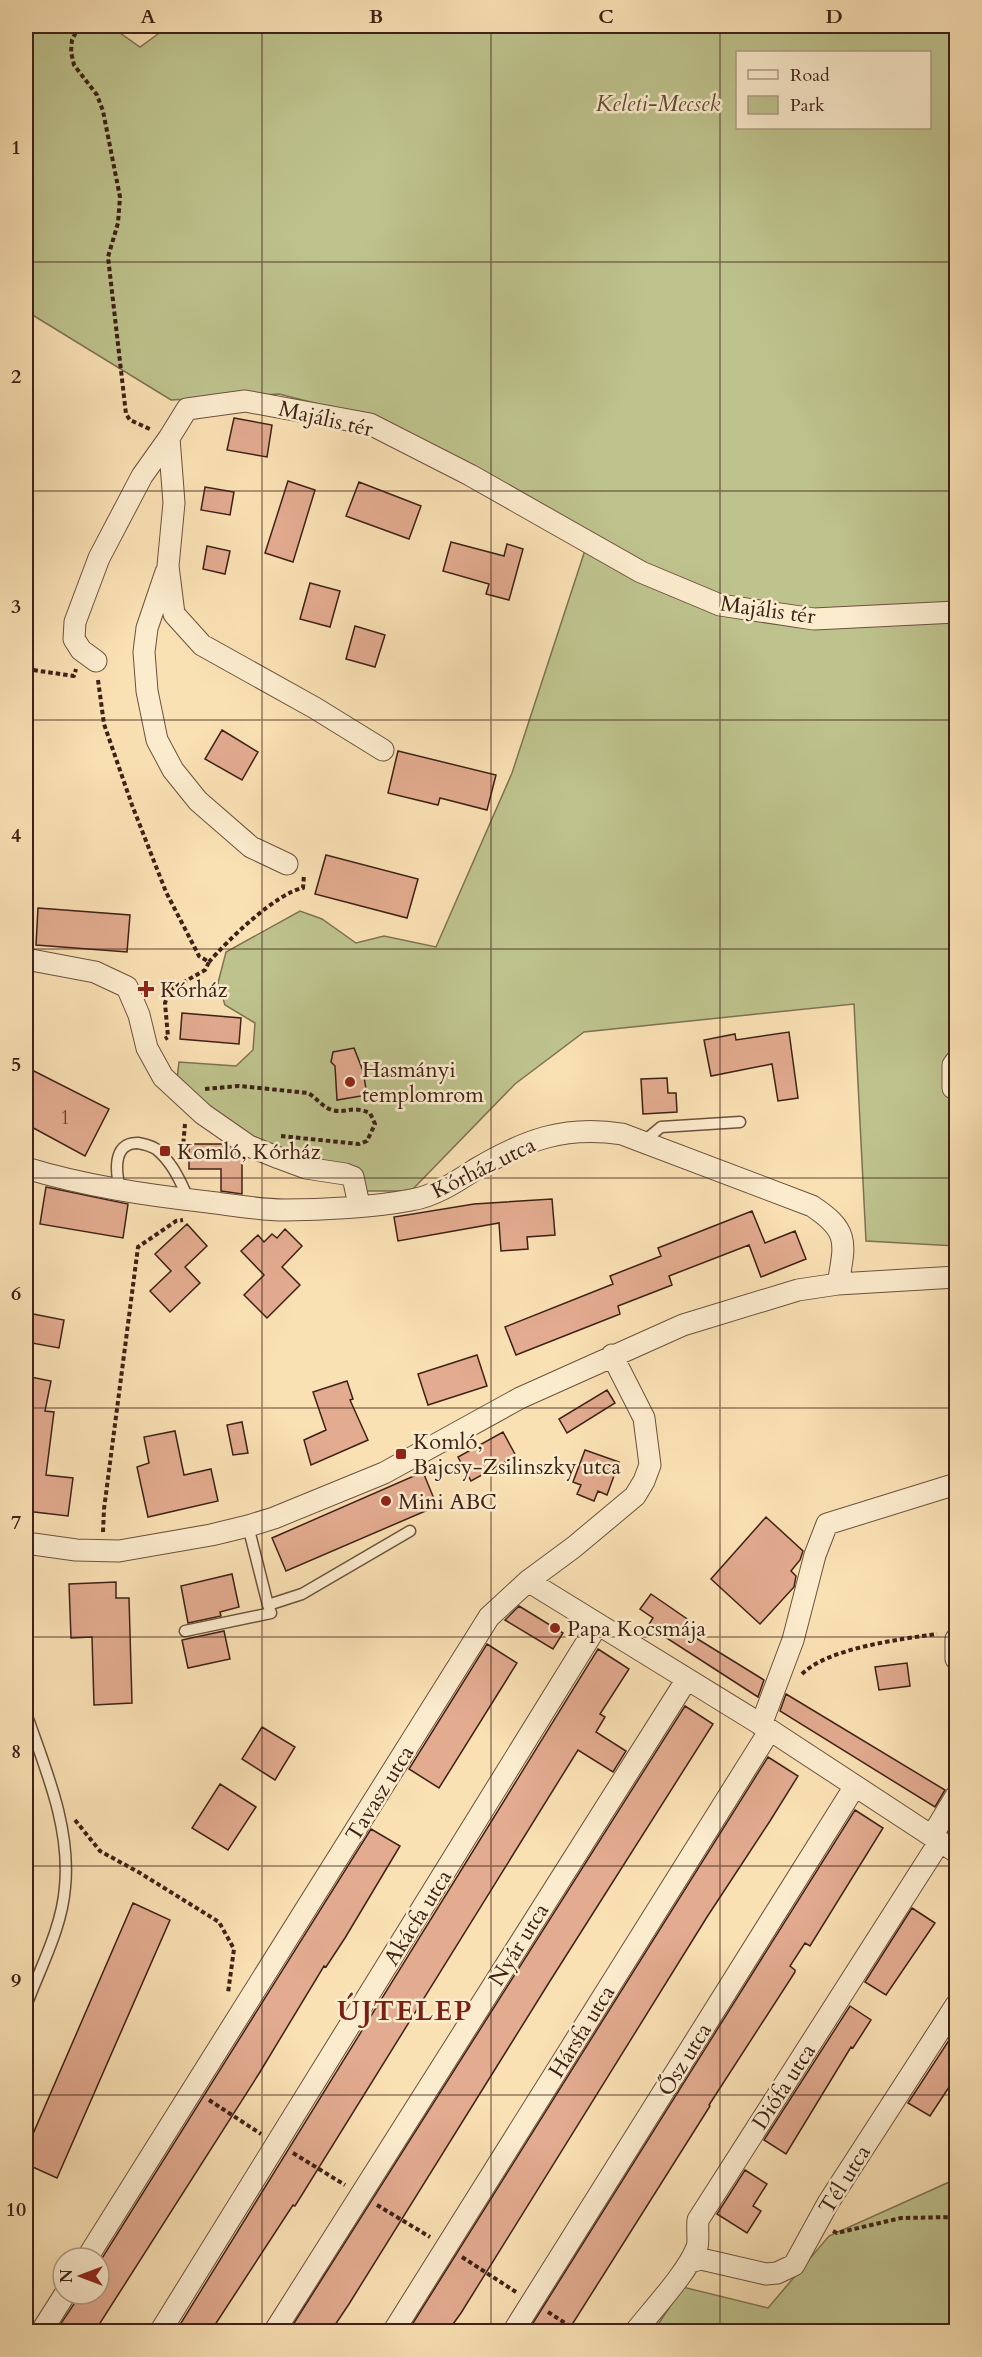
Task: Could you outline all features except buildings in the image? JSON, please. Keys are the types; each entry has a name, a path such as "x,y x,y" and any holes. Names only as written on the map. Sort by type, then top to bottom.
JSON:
{"street":[{"name":"Majális tér","path":"169,438 187,409 245,401 370,424 470,475 641,572 720,605 814,619 957,612"},
{"path":"169,438 174,503 168,566 174,614 202,645 315,708 383,750"},
{"path":"98,666 81,651 74,639 75,622 99,558 142,476 169,438"},
{"path":"168,566 147,628 144,652 147,691 157,740 172,770 198,801 252,847 287,864"},
{"path":"26,959 95,972 127,987 139,1015 147,1048 163,1077 202,1114 249,1146 306,1168 353,1177 359,1205"},
{"path":"957,1061 952,1065 952,1088 957,1089"},
{"name":"Kórház utca","path":"26,1168 121,1192 189,1200 284,1210 359,1205 412,1200 438,1192 496,1157 556,1133 596,1130 622,1134 763,1186 812,1206 828,1216 839,1228 843,1242 838,1284"},
{"path":"26,1544 76,1550 119,1551 248,1526 384,1473 520,1398 683,1325 798,1290 838,1284 957,1277"},
{"name":"Tavasz utca","path":"95,2246 489,1617 528,1581 574,1547 635,1496 644,1481 650,1465 644,1418 612,1355"},
{"name":"Hársfa utca","path":"393,2331 765,1727 774,1690 793,1640 815,1555 827,1524 957,1484"},
{"path":"528,1581 765,1727 943,1843"},
{"name":"Akácfa utca","path":"160,2331 598,1624"},
{"path":"951,1636 957,1659"},
{"name":"Nyár utca","path":"274,2331 687,1679"},
{"name":"Ősz utca","path":"513,2331 855,1786"},
{"name":"Diófa utca","path":"635,2331 690,2262 698,2244 696,2232 698,2220 943,1843 957,1796"},
{"name":"Tél utca","path":"690,2262 701,2259 766,2274 777,2273 794,2265 820,2218 957,2005"},
{"path":"41,2331 57,2306"}],"lane":[{"path":"643,1142 661,1127 740,1122"},
{"path":"121,1192 116,1167 119,1155 134,1143 154,1148 175,1169 189,1200"},
{"path":"185,1631 271,1612 248,1526"},
{"path":"268,1605 302,1594 410,1532"},
{"path":"26,1713 60,1819 66,1852 65,1889 57,1923 26,2006"}],"path":[{"path":"79,26 72,40 71,52 74,64 97,95 103,111 120,197 118,223 108,257 126,414 130,420 169,438"},
{"path":"98,666 104,724 132,806 166,892 187,936 199,956 209,963"},
{"path":"26,669 74,676"},
{"path":"147,1048 168,1037 165,1003 170,990 205,970 222,947 269,906 296,889"},
{"path":"175,1169 183,1156 187,1099 184,1091 190,1088 239,1086 308,1093 323,1106 332,1110 361,1109 374,1117 375,1124 367,1141 358,1144 273,1135"},
{"path":"104,1509 138,1247 157,1233"},
{"path":"774,1690 795,1681 811,1665 854,1650 951,1636"},
{"path":"26,1681 33,1702"},
{"path":"74,1817 100,1851 219,1922 234,1949 227,2002 240,2014"},
{"path":"194,2090 579,2331"},
{"path":"820,2218 827,2228 837,2233 901,2218 957,2217"}],"green space":[{"name":"Keleti-Mecsek","path":"26,26 110,26 140,47 169,26 956,26 956,1246 866,1241 854,1004 584,1032 515,1084 411,1191 360,1191 256,1147 177,1079 179,1062 236,1066 253,1050 255,1023 225,1005 218,983 226,952 300,911 322,919 356,943 384,936 436,947 512,773 590,535 354,413 279,394 171,400 26,311"},
{"path":"956,2179 956,2331 653,2332 683,2287 768,2308 829,2236"}],"place":[{"name":"Kórház","path":"146,989"},
{"name":"Hasmányi templomrom","path":"350,1082"},
{"name":"Komló, Kórház","path":"165,1151"},
{"name":"Komló, Bajcsy-Zsilinszky utca","path":"401,1454"},
{"name":"Mini ABC","path":"386,1501"},
{"name":"Papa Kocsmája","path":"555,1628"}],"district":[{"name":"ÚJTELEP","path":"405,2010"}]}
